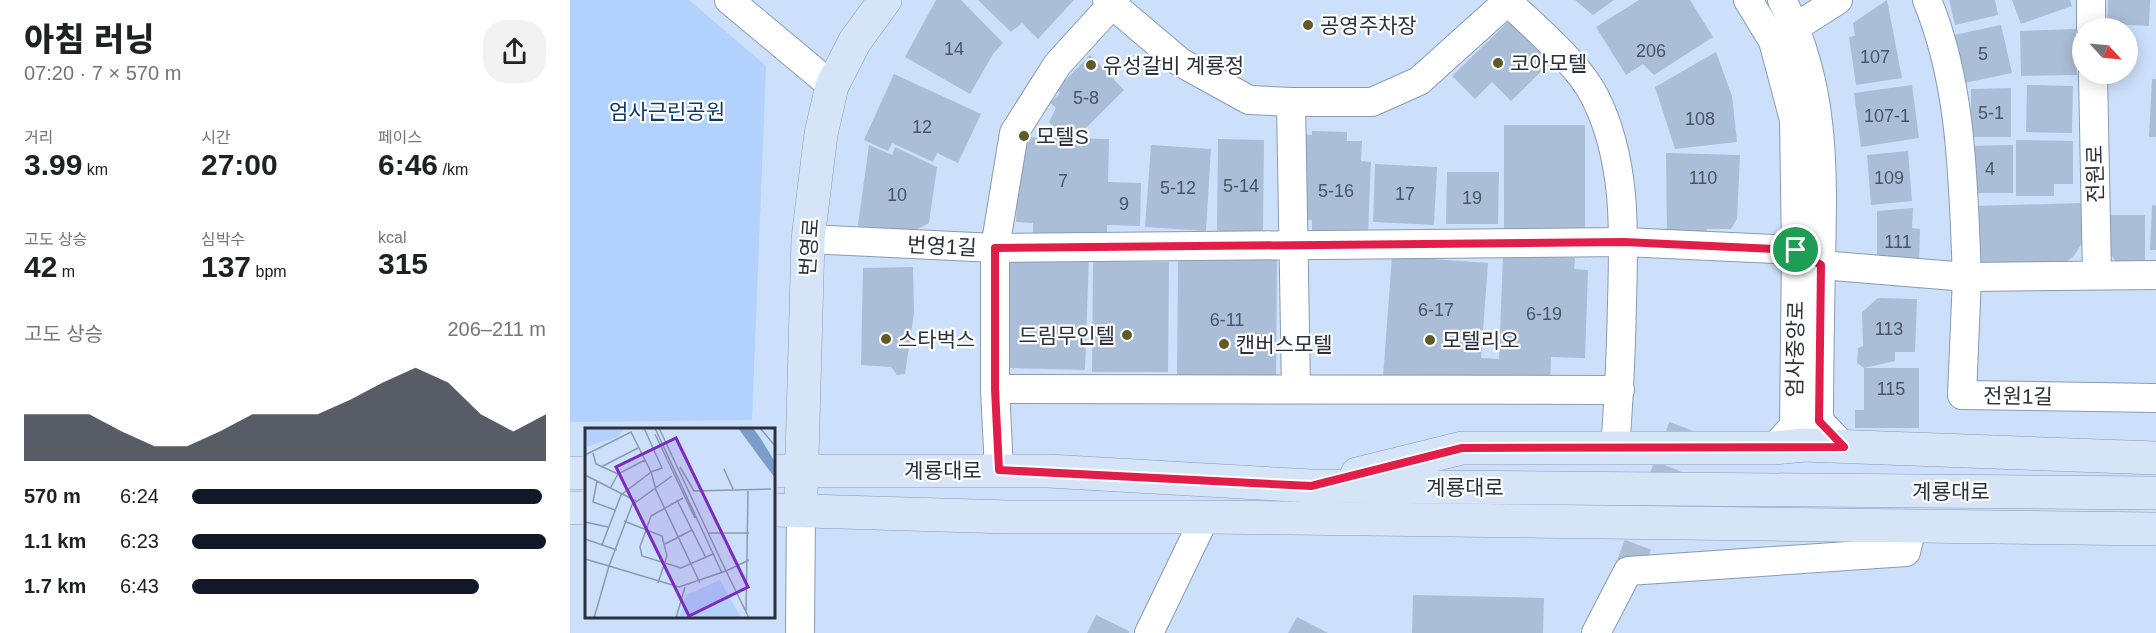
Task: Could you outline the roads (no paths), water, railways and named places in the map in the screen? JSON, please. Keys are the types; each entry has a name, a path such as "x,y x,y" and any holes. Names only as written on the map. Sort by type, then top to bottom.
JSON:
{"street":[{"path":"729,0 832,86"},
{"name":"번영로","path":"787,510 788,471 808,239 821,134 832,86 855,41 885,0"},
{"path":"999,470 995,389 995,248 1014,133 1057,65 1111,2 1180,62 1249,100 1372,102 1419,81 1508,0 1562,53 1595,96 1617,153 1624,242 1620,390 1615,448"},
{"name":"엄사중앙로","path":"1748,0 1785,34 1811,70 1820,126 1819,421 1844,447"},
{"name":"엄사중앙로","path":"1774,448 1794,426 1796,250 1794,120 1782,0"},
{"path":"1785,34 1838,0"},
{"name":"전원1길","path":"1927,0 1942,36 1961,152 1967,277 1962,395 2156,398"},
{"path":"2091,0 2091,18"},
{"name":"전원로","path":"2093,84 2097,276"},
{"path":"1291,102 1296,389"},
{"name":"번영1길","path":"808,239 995,248 1294,247 1624,242 1796,250"},
{"path":"1796,250 1821,265 1967,277 2156,275"},
{"path":"995,389 1620,390"},
{"path":"1311,486 1462,448 1774,448 1804,445 2156,458"},
{"name":"계룡대로","path":"788,471 999,470 1311,486 2156,493"},
{"path":"787,510 800,633"},
{"name":"계룡대로","path":"787,510 1009,517 1205,517 2156,529"},
{"path":"1149,633 1205,517"},
{"path":"1596,633 1628,571 1906,552 1912,527"}],"tunnel":[{"path":"1628,571 1685,420"}],"place":[{"name":"공영주차장","path":"1308,25"},
{"name":"코아모텔","path":"1498,63"},
{"name":"유성갈비 계룡정","path":"1091,65"},
{"name":"모텔S","path":"1024,136"},
{"name":"드림무인텔","path":"1127,335"},
{"name":"스타벅스","path":"886,339"},
{"name":"모텔리오","path":"1430,340"},
{"name":"캔버스모텔","path":"1224,344"}],"park label":[{"name":"엄사근린공원","path":"667,111"}]}
